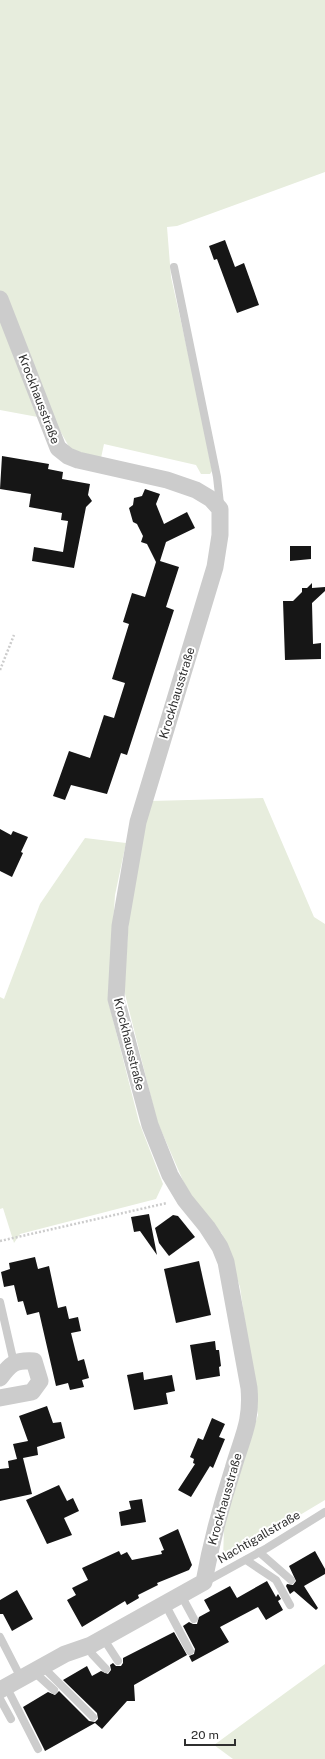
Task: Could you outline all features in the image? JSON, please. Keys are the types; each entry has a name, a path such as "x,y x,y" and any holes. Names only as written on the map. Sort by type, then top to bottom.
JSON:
{"street":[{"name":"Krockhausstraße","path":"0,299 58,448 68,456 78,460 168,480 196,490 211,499 220,509 220,535 215,567 138,822 120,926 116,999 150,1125 170,1175 185,1200 220,1247 226,1262 249,1388 251,1408 246,1432 233,1468 212,1540 204,1582"},
{"path":"0,1378 10,1364 24,1360 34,1360 40,1381 32,1392 0,1398"},
{"path":"2,1692 32,1672 65,1654 97,1642 204,1582"}],"lane":[{"path":"174,267 217,477 220,509"},
{"path":"0,1302 14,1363"},
{"name":"Nachtigallstraße","path":"204,1582 246,1560 325,1512"},
{"path":"259,1552 291,1580"},
{"path":"246,1560 276,1580 290,1605"},
{"path":"181,1595 194,1619"},
{"path":"165,1604 190,1651"},
{"path":"0,1637 32,1672 54,1690"},
{"path":"106,1669 92,1654 97,1642 118,1661"},
{"path":"32,1672 93,1717"},
{"path":"2,1692 11,1719"},
{"path":"2,1692 38,1749"}],"path":[{"path":"0,670 14,636"},
{"path":"0,1241 185,1200"}],"green space":[{"path":"0,0 325,0 325,172 177,226 167,227 171,277 197,393 212,471 210,474 201,474 196,465 104,444 101,458 72,452 54,420 0,410"},
{"path":"263,798 314,917 325,924 325,1500 223,1561 224,1527 232,1495 258,1415 240,1287 222,1234 188,1192 157,1121 124,990 130,902 150,801"},
{"path":"85,838 126,843 115,895 108,1000 139,1122 163,1184 156,1199 20,1234 14,1243 3,1208 0,1209 0,997 4,999 40,904"},
{"path":"325,1664 325,1759 233,1759 214,1745"}],"building":[{"path":"225,240 235,267 244,263 259,305 237,313 217,259 214,260 209,246"},
{"path":"2,456 49,464 48,469 63,472 62,479 90,484 88,495 92,501 86,507 74,568 32,561 34,547 63,552 68,521 61,520 62,513 29,507 31,494 0,489"},
{"path":"145,489 160,494 156,504 164,524 187,512 195,528 166,542 160,561 179,567 166,607 174,610 127,755 121,753 107,794 71,785 65,800 53,796 69,751 90,758 104,715 114,718 125,683 112,679 129,624 123,622 132,593 145,597 156,562 147,544 141,542 143,536 137,524 133,522 129,508 133,505 134,498 142,496"},
{"path":"290,546 311,546 311,559 290,561"},
{"path":"312,583 312,588 325,587 325,591 312,603 313,644 321,643 321,659 285,660 283,601 293,601 302,592 302,588 307,588"},
{"path":"0,829 11,835 13,831 28,837 21,852 23,853 12,877 0,871"},
{"path":"149,1214 157,1255 140,1231 134,1232 131,1217"},
{"path":"173,1215 178,1216 195,1237 169,1256 159,1243 155,1228"},
{"path":"35,1257 38,1269 49,1266 58,1308 66,1306 69,1319 78,1317 81,1331 71,1333 78,1361 84,1359 89,1378 82,1380 84,1387 70,1390 68,1383 56,1386 39,1312 27,1315 23,1301 18,1302 14,1285 4,1287 1,1272 10,1269 9,1263"},
{"path":"199,1261 211,1315 176,1323 164,1269"},
{"path":"215,1341 216,1350 219,1350 221,1366 219,1367 220,1376 196,1380 190,1345"},
{"path":"143,1372 144,1380 172,1375 175,1391 166,1393 168,1404 134,1410 127,1375"},
{"path":"47,1406 53,1423 61,1422 65,1438 37,1447 38,1455 23,1458 32,1494 0,1501 0,1469 9,1468 8,1461 17,1459 13,1444 28,1441 19,1416"},
{"path":"212,1418 225,1424 219,1437 225,1439 213,1468 210,1466 191,1497 178,1490 195,1464 193,1463 194,1459 190,1457 198,1438 203,1440"},
{"path":"59,1485 67,1501 73,1498 79,1511 64,1518 72,1535 47,1544 26,1500"},
{"path":"142,1499 146,1522 121,1526 119,1512 131,1509 129,1501"},
{"path":"178,1529 192,1565 189,1570 157,1583 158,1585 138,1595 139,1598 127,1605 125,1601 82,1627 67,1600 76,1595 72,1588 88,1580 82,1568 119,1551 121,1555 127,1552 132,1560 162,1554 161,1551 164,1550 159,1538"},
{"path":"315,1551 325,1569 325,1574 304,1586 318,1608 316,1610 294,1591 290,1594 286,1586 287,1584 293,1585 296,1581 289,1566"},
{"path":"267,1581 276,1597 278,1594 281,1599 278,1601 283,1610 266,1620 258,1607 220,1627 229,1642 192,1662 189,1656 194,1654 195,1649 183,1626 189,1622 197,1624 199,1617 210,1611 204,1600 230,1586 237,1598"},
{"path":"17,1590 33,1619 12,1631 3,1614 0,1614 0,1600"},
{"path":"174,1632 187,1655 134,1685 135,1701 127,1701 102,1729 95,1723 45,1751 23,1707 48,1692 55,1695 59,1691 89,1721 95,1722 98,1719 97,1713 63,1680 87,1666 92,1676 101,1671 108,1674 111,1670 110,1665 113,1663 116,1666 121,1666 123,1663 123,1658"}]}
